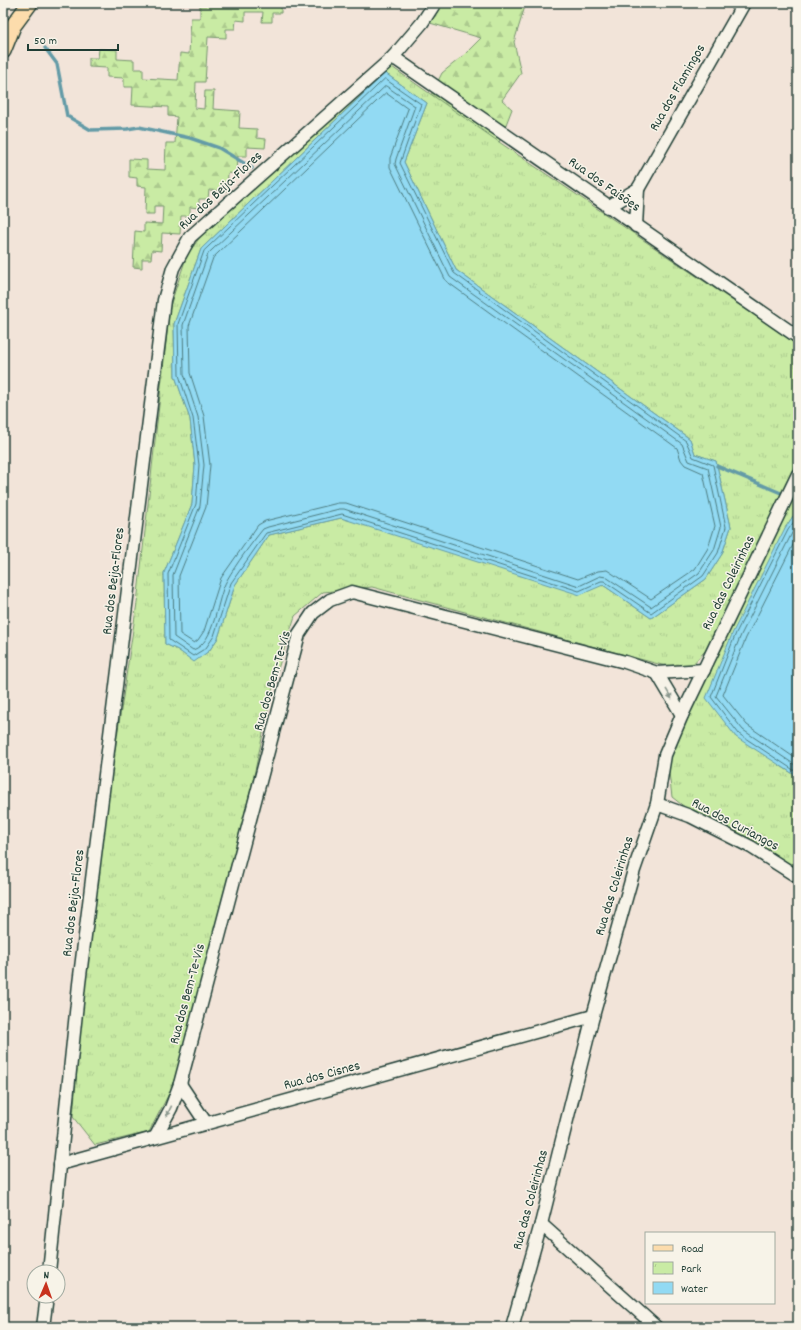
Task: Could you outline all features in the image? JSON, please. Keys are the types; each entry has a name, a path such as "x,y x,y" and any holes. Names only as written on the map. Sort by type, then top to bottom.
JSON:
{"main road":[{"path":"3,51 13,26 30,3"}],"street":[{"name":"Rua dos Beija-Flores","path":"50,1264 80,976 164,300 173,268 190,237 392,57 422,23 435,3"},
{"name":"Rua dos Flamingos","path":"636,226 638,189 744,3"},
{"name":"Rua dos Faisões","path":"392,57 798,337"},
{"path":"608,206 638,189"},
{"name":"Rua das Coleirinhas","path":"512,1327 593,1016 634,870 657,804 664,755 798,474"},
{"name":"Rua dos Bem-Te-Vis","path":"156,1136 171,1108 180,1084 300,634 313,613 330,600 352,592 625,662 657,673 704,670"},
{"path":"657,673 682,716"},
{"name":"Rua dos Curiangos","path":"657,804 690,816 751,847 798,877"},
{"name":"Rua dos Cisnes","path":"60,1164 156,1136 206,1124 593,1016"},
{"path":"180,1084 206,1124"},
{"path":"540,1224 656,1327"},
{"path":"43,1327 46,1304"}],"green space":[{"path":"200,3 281,3 281,13 272,13 272,22 262,22 263,12 245,12 245,21 236,20 235,29 226,29 226,38 208,37 205,82 196,82 195,108 204,109 205,91 214,91 213,109 240,111 239,128 257,129 257,138 266,139 265,148 247,147 247,156 238,156 237,174 228,173 227,191 209,190 208,199 199,199 199,208 190,207 190,216 181,216 180,234 162,233 161,251 152,250 151,259 142,259 142,268 133,267 135,231 144,232 144,223 162,224 163,206 154,206 154,214 145,214 146,187 137,186 137,178 129,177 129,159 147,160 147,169 165,170 166,143 175,143 177,117 168,116 168,107 132,105 133,87 124,87 124,78 107,77 107,68 89,67 89,58 98,58 99,49 117,50 117,59 134,60 134,69 143,69 143,78 178,80 180,53 189,54 191,18 200,18"},
{"path":"443,3 526,3 514,42 521,73 502,100 512,109 490,166 427,103 442,73 464,55 481,38 430,23"},
{"path":"389,65 499,142 798,345 798,460 706,650 690,667 662,665 372,587 323,592 295,616 275,678 251,789 173,1086 149,1132 95,1145 73,1117 84,985 108,797 137,603 170,306 187,255 203,233","holes":["385,73 427,103 404,162 456,270 690,439 695,454 716,461 731,527 722,554 706,579 651,618 603,585 341,518 269,535 235,585 218,638 209,651 194,661 178,650 165,644 164,573 192,504 195,465 190,419 175,376 174,324 201,249"]},
{"path":"798,486 798,509 785,528 779,765 798,777 798,872 691,812 672,797 668,764 683,722"}],"water":[{"path":"385,73 427,103 404,162 456,270 690,439 695,454 716,461 731,527 722,554 706,579 651,618 603,585 580,595 341,518 269,535 235,585 218,638 209,651 194,662 178,650 165,644 164,573 192,504 195,465 190,419 175,376 174,324 201,249"},
{"path":"798,509 798,777 736,737 706,698 733,632 785,528"}],"waterway":[{"path":"45,48 57,64 67,116 91,130 127,129 139,127 190,138 219,148 252,168"},
{"path":"717,466 781,493"}]}
